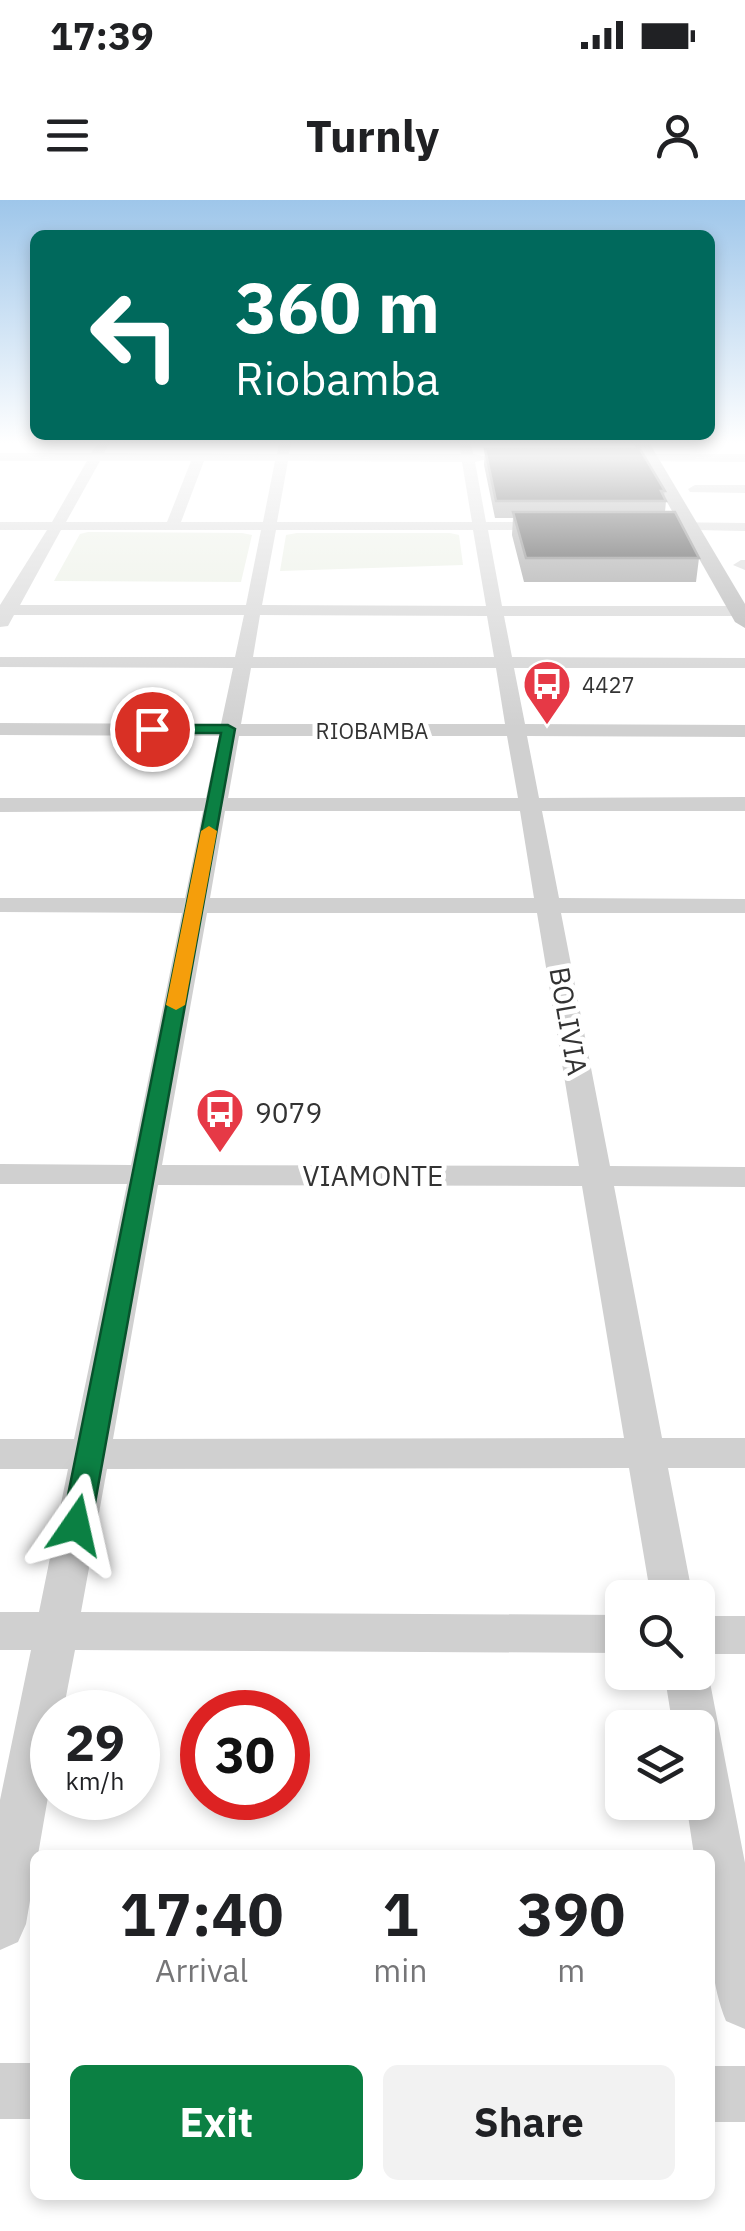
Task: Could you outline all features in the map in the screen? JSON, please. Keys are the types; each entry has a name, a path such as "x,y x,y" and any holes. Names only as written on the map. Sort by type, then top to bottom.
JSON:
{"main road":[{"path":"698,539 743,614"},
{"path":"726,539 744,568"}],"street":[{"path":"3,615 49,539"},
{"path":"0,1924 265,539"},
{"name":"BOLIVIA","path":"482,539 669,1580"},
{"path":"3,615 251,610 743,614"},
{"path":"0,662 745,664"},
{"name":"RIOBAMBA","path":"0,728 745,731"},
{"path":"0,804 745,804"},
{"path":"0,904 745,906"},
{"name":"VIAMONTE","path":"0,1174 745,1176"},
{"path":"0,1454 745,1453"},
{"path":"0,1631 605,1634"},
{"path":"715,1635 745,1635"},
{"path":"713,1820 745,2002"},
{"path":"0,2091 30,2091"},
{"path":"715,2094 745,2094"}],"shaded area":[{"path":"77,539 251,539 241,582 54,581"},
{"path":"285,539 460,539 463,565 280,571"}],"building":[{"path":"521,539 689,539 699,558 526,558"}],"slow traffic":[{"path":"176,1005 209,831"}],"place":[{"name":"4427","path":"547,726"},
{"name":"9079","path":"220,1154"}],"route":[{"path":"76,1525 228,729 152,729"}]}
